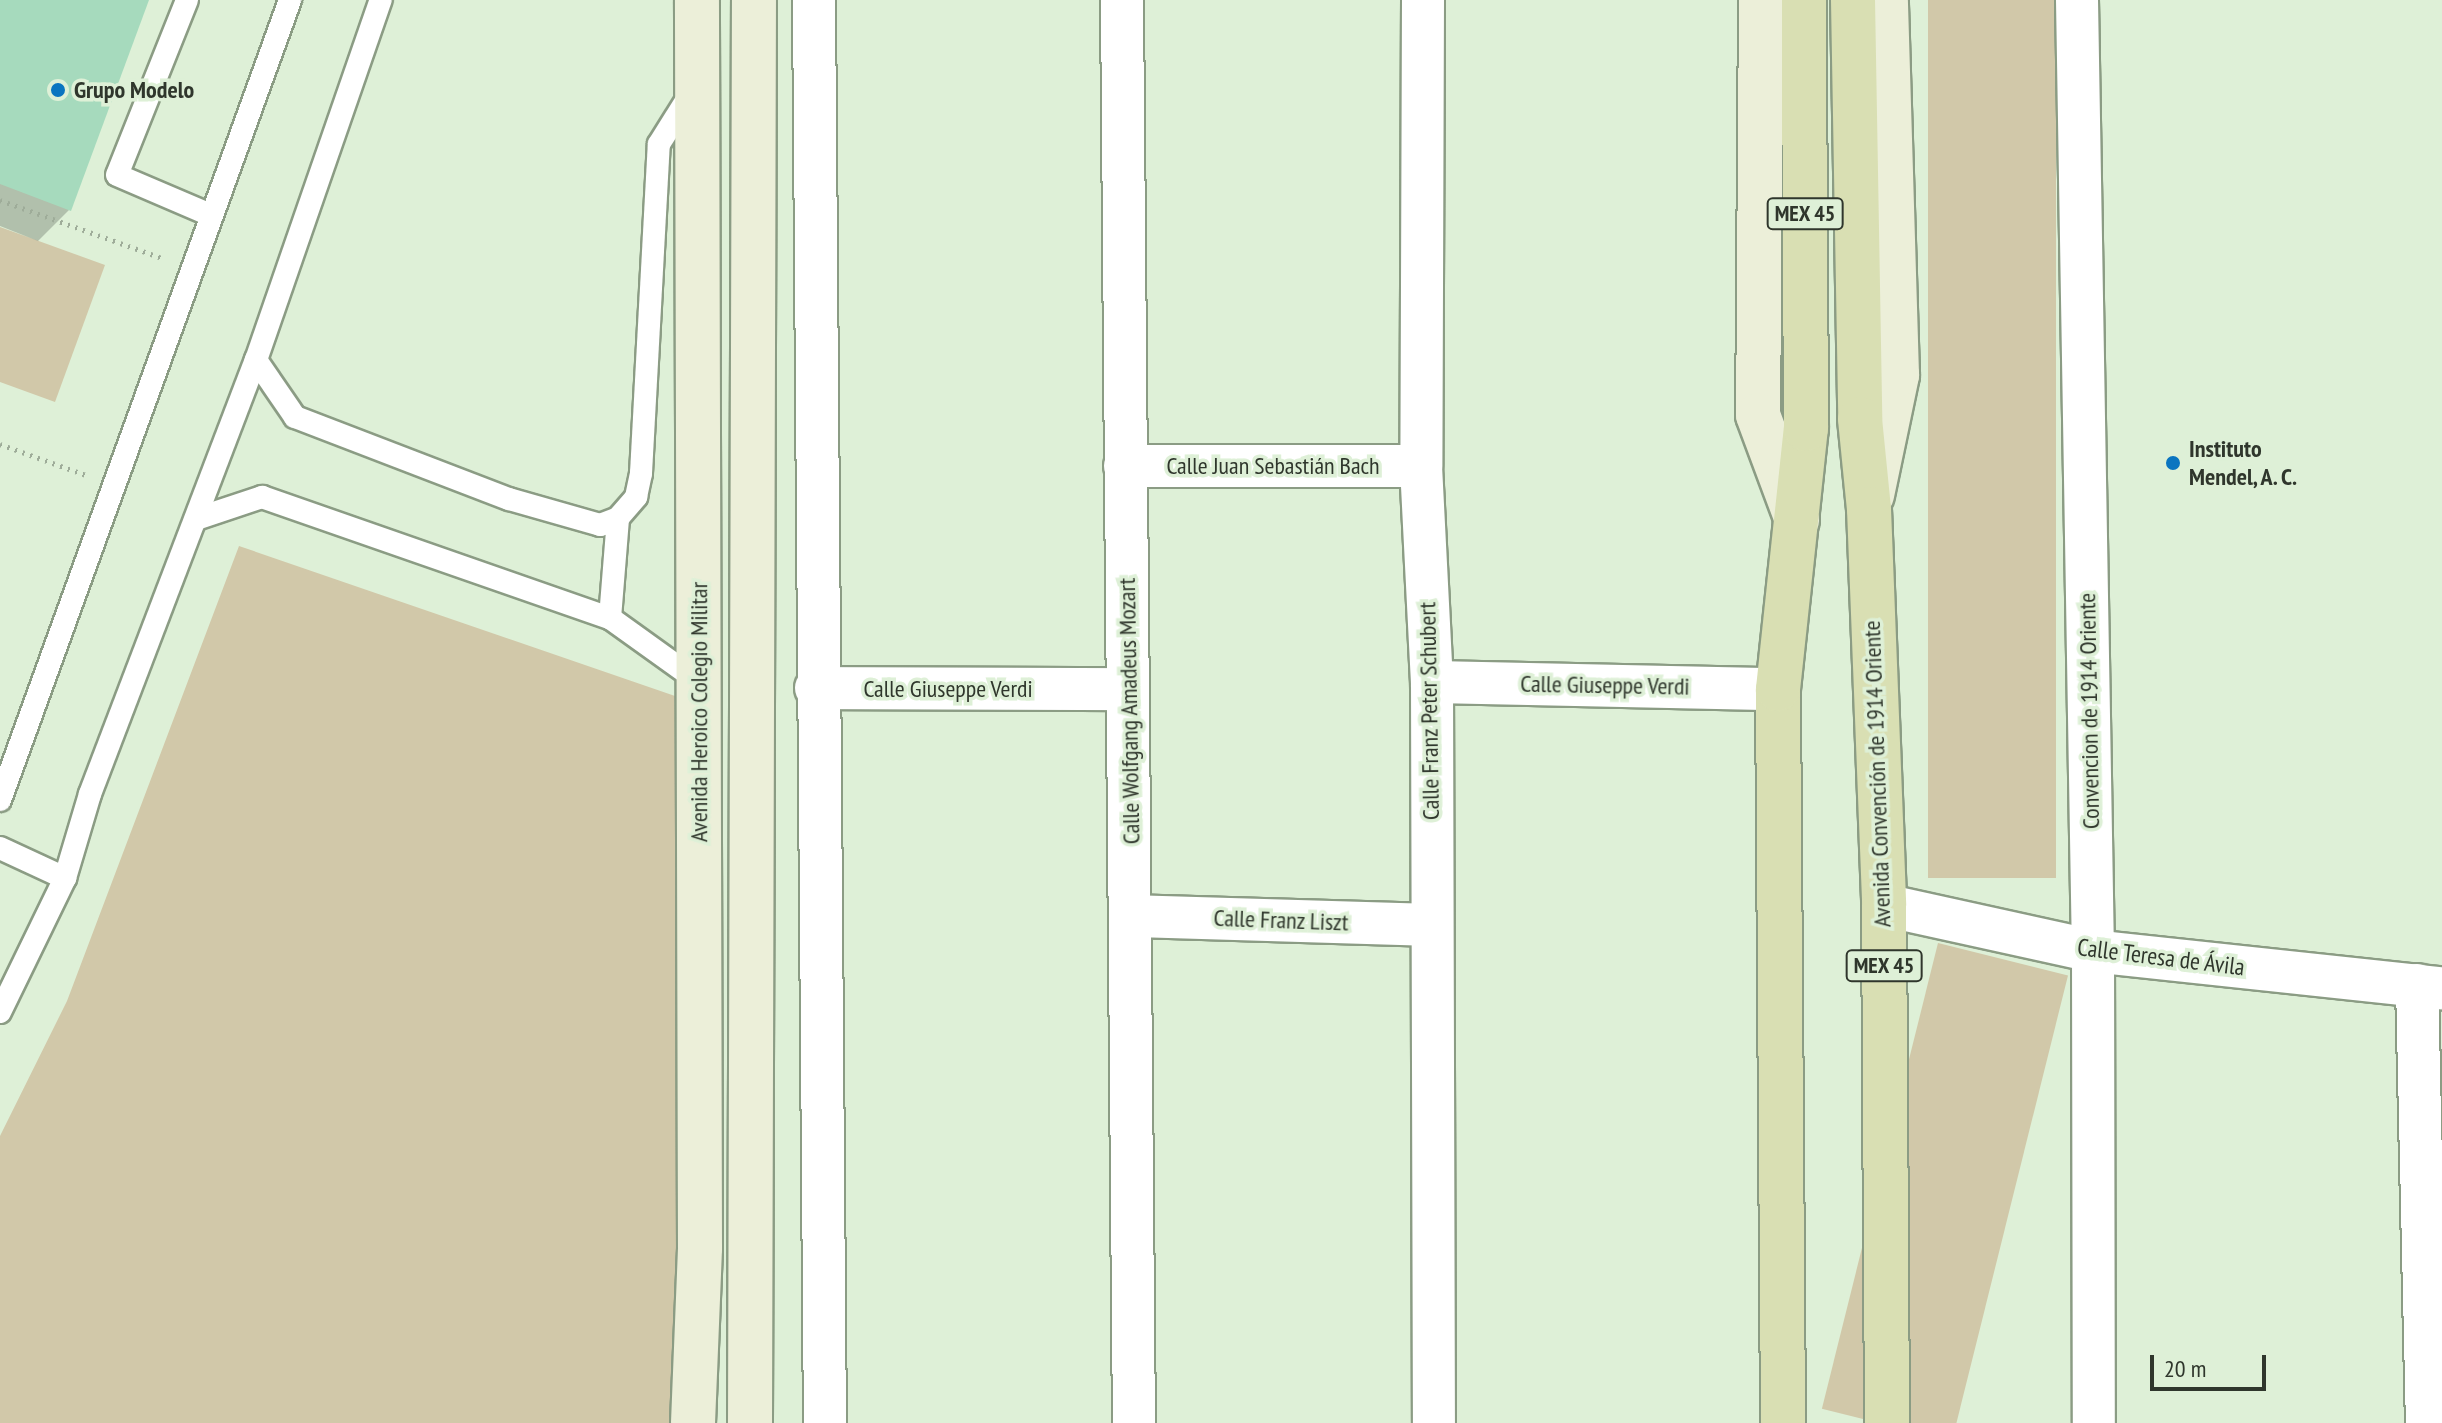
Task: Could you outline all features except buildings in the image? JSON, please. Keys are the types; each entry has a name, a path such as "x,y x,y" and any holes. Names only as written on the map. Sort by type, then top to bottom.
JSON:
{"main road":[{"name":"MEX 45","path":"1783,1423 1778,689 1806,429 1804,0"},
{"name":"Avenida Convención de 1914 Oriente","path":"1853,0 1860,419 1869,509 1884,905 1887,1423"}],"street":[{"name":"Avenida Heroico Colegio Militar","path":"693,1423 700,1248 697,0"},
{"path":"750,1423 754,0"},
{"path":"814,0 816,688 825,1423"},
{"name":"Calle Wolfgang Amadeus Mozart","path":"1122,0 1134,1423"},
{"name":"Calle Franz Peter Schubert","path":"1423,0 1421,466 1432,682 1429,925 1434,1423"},
{"path":"1761,0 1758,415 1797,520"},
{"name":"Avenida Convención de 1914 Oriente","path":"1869,509 1897,375 1886,0"},
{"name":"Convencion de 1914 Oriente","path":"2077,0 2093,951 2094,1423"},
{"name":"Calle Juan Sebastián Bach","path":"1125,466 1421,466"},
{"name":"Calle Giuseppe Verdi","path":"1432,682 1778,689"},
{"name":"Calle Giuseppe Verdi","path":"816,688 1128,689"},
{"name":"Calle Teresa de Ávila","path":"1884,905 2093,951 2430,986"},
{"name":"Calle Franz Liszt","path":"1132,916 1429,925"},
{"path":"2427,1423 2430,986"}],"lane":[{"path":"187,0 117,175 211,215"},
{"path":"0,800 290,0"},
{"path":"0,1012 65,878 90,794 256,360 381,0"},
{"path":"256,360 295,417 509,499 600,525 618,518 636,497 641,473 659,144 697,84"},
{"path":"196,519 262,497 610,618 699,682"},
{"path":"610,618 618,518"},
{"path":"0,848 65,878"}],"path":[{"path":"0,200 192,269"},
{"path":"0,444 115,485"}],"shaded area":[{"path":"1928,0 2056,0 2056,878 1928,878"},
{"path":"0,227 105,265 55,402 0,382"},
{"path":"239,546 675,696 677,1355 672,1423 0,1423 0,1136 67,1001"},
{"path":"1938,943 2068,975 1956,1423 1879,1423 1822,1409"}],"place":[{"name":"Grupo Modelo","path":"58,90"},
{"name":"Instituto Mendel, A. C.","path":"2173,463"}]}
